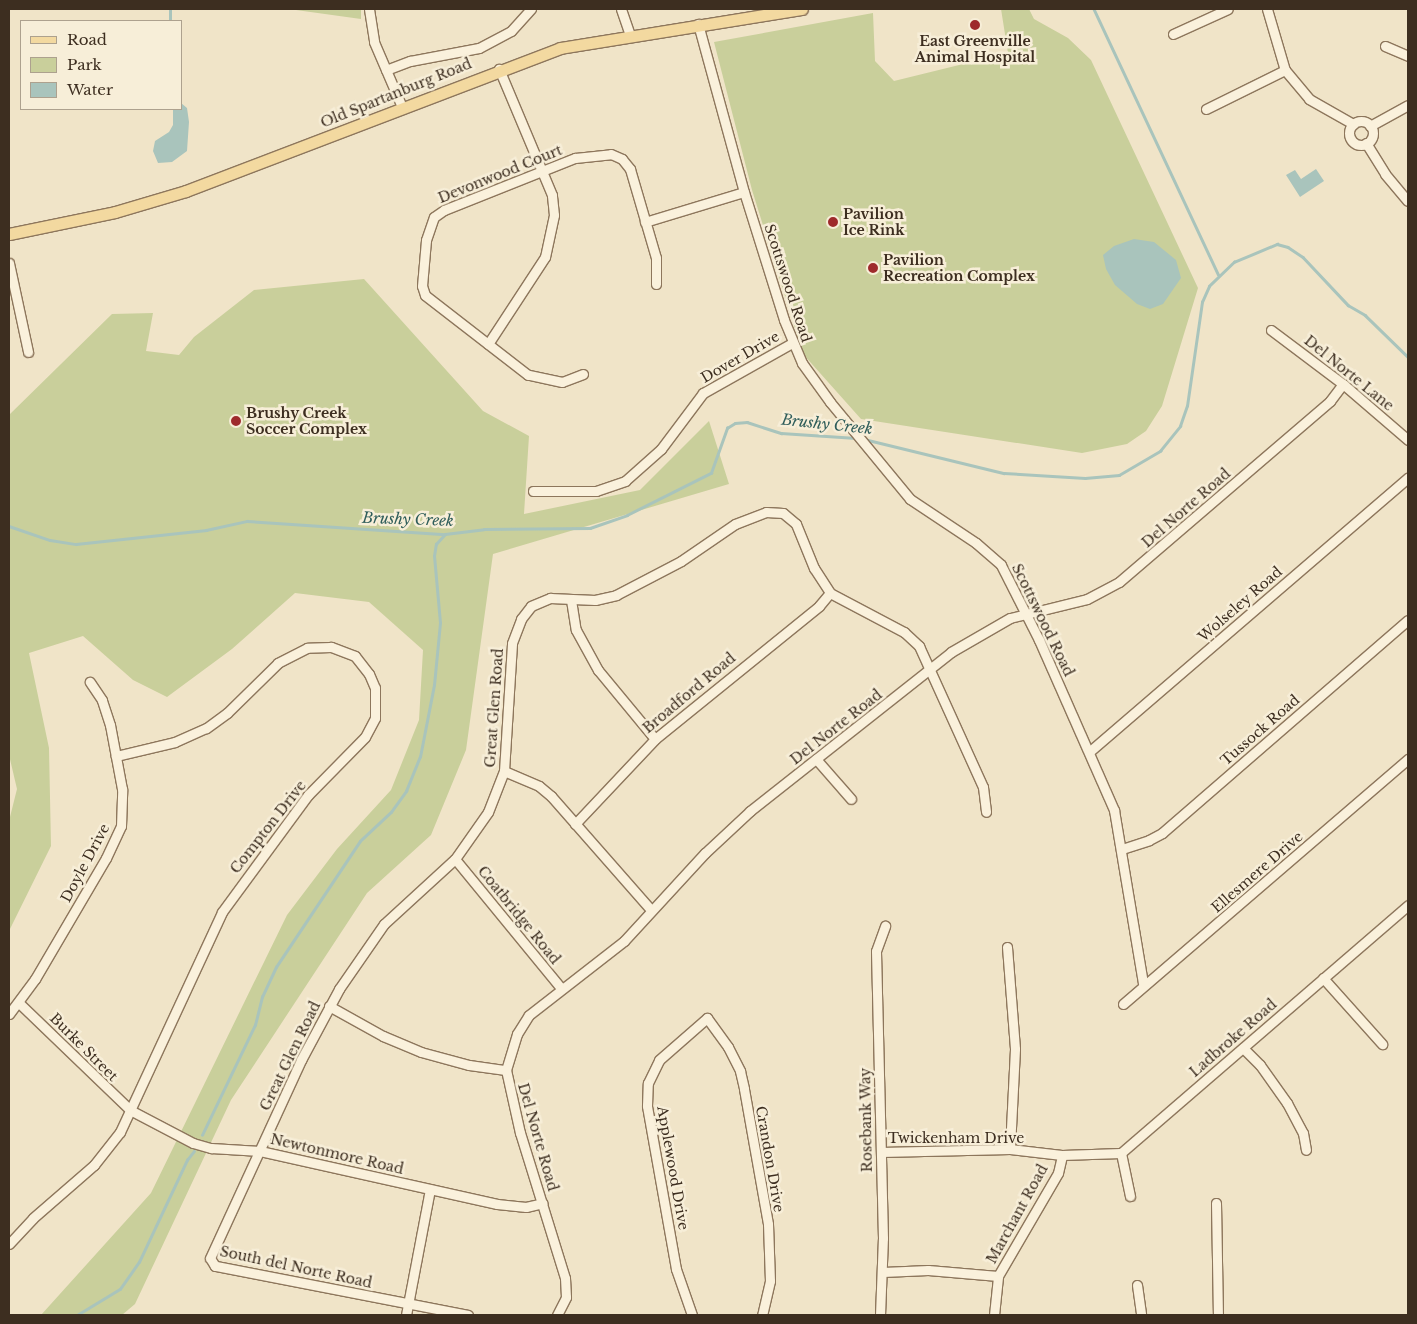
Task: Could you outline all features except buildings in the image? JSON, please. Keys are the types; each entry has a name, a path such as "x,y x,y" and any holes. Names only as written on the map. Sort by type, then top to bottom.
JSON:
{"main road":[{"name":"Old Spartanburg Road","path":"9,234 96,216 166,197 499,68 560,48 698,24 802,9"}],"street":[{"path":"369,9 374,42 402,107"},
{"path":"386,70 410,61 479,48 510,31 531,9"},
{"path":"621,9 630,35"},
{"path":"1173,34 1228,9"},
{"path":"1268,9 1285,70 1309,99 1353,124"},
{"name":"Scottswood Road","path":"698,24 744,192 792,343 811,378 910,499 994,558 1006,572 1027,614 1114,810 1144,984"},
{"path":"1385,46 1408,56"},
{"path":"488,344 539,268 550,244 554,204 499,68"},
{"path":"1206,109 1285,70"},
{"path":"1370,126 1408,105"},
{"path":"1353,124 1360,121 1370,126"},
{"path":"1353,124 1350,138 1359,144 1366,143 1372,135 1370,126"},
{"path":"1366,143 1385,174 1408,201"},
{"name":"Devonwood Court","path":"583,374 562,382 537,379 522,371 424,292 429,228 434,217 444,210 587,155 618,156 630,169 658,267 656,284"},
{"path":"645,222 744,192"},
{"path":"9,263 28,352"},
{"name":"Del Norte Lane","path":"1271,330 1343,384 1408,440"},
{"name":"Dover Drive","path":"533,491 596,491 625,482 661,449 703,393 792,343"},
{"name":"Del Norte Road","path":"544,1203 511,1100 506,1070 512,1044 522,1024 535,1008 624,941 651,910 730,829 932,668 978,634 1027,614 1087,599 1119,582 1330,401 1343,384"},
{"name":"Wolseley Road","path":"1089,752 1408,478"},
{"name":"Great Glen Road","path":"260,1151 300,1060 329,1006 384,924 455,858 484,820 504,770 509,662 517,628 536,602 550,598 595,600 616,595 681,561 735,524 758,514 777,512 788,515 796,524 814,568 830,593 904,632 919,646 932,668 983,787 986,812"},
{"name":"Broadford Road","path":"575,824 655,739 819,606 830,593"},
{"path":"571,600 576,630 598,670 655,739"},
{"name":"Tussock Road","path":"1122,848 1149,840 1162,833 1408,620"},
{"name":"Compton Drive","path":"9,1244 106,1152 130,1110 222,912 308,795 365,737 375,718 375,688 363,665 344,650 331,647 307,648 278,663 227,713 206,728 175,742 116,756"},
{"name":"Doyle Drive","path":"9,1014 19,1003 118,834 123,801 116,756 102,700 90,682"},
{"name":"Ellesmere Drive","path":"1123,1004 1408,759"},
{"path":"816,760 851,799"},
{"path":"504,770 544,789 651,910"},
{"name":"Coatbridge Road","path":"455,858 561,988"},
{"name":"Ladbroke Road","path":"1121,1153 1408,905"},
{"name":"Rosebank Way","path":"880,1315 883,1272 876,951 884,926"},
{"path":"1007,947 1015,1049 1010,1149"},
{"path":"1323,978 1382,1044"},
{"name":"Burke Street","path":"19,1003 130,1110"},
{"path":"329,1006 383,1036 421,1052 469,1066 506,1070"},
{"name":"Applewood Drive","path":"692,1315 676,1268 647,1106 648,1083 659,1060 707,1018"},
{"name":"Crandon Drive","path":"707,1018 728,1046 740,1071 744,1089 769,1233 770,1280 762,1315"},
{"path":"1243,1048 1287,1103 1303,1134 1306,1150"},
{"name":"Newtonmore Road","path":"130,1110 164,1130 202,1146 260,1151 515,1207 544,1203"},
{"name":"Twickenham Drive","path":"881,1152 1010,1149 1062,1155"},
{"name":"South del Norte Road","path":"260,1151 212,1254 212,1265 468,1315"},
{"path":"1062,1155 1121,1153 1130,1196"},
{"name":"Marchant Road","path":"994,1315 998,1276 1058,1174 1062,1155"},
{"path":"406,1315 430,1189"},
{"path":"544,1203 567,1288 564,1302 556,1315"},
{"path":"1216,1203 1218,1315"},
{"path":"883,1272 928,1270 998,1276"},
{"path":"1137,1284 1141,1315"}],"green space":[{"path":"297,9 361,9 361,19 296,10"},
{"path":"1001,9 1029,9 1034,19 1068,38 1091,60 1198,288 1162,406 1146,431 1127,444 1082,453 861,419 803,354 752,190 714,42 873,13 875,61 894,81 1008,53"},
{"path":"364,279 483,411 529,436 524,514 640,490 709,421 729,484 493,554 466,750 431,835 367,893 231,1100 135,1304 122,1315 41,1315 151,1193 287,915 337,849 391,790 419,720 423,650 369,602 295,593 232,649 167,697 133,680 83,636 29,653 49,748 51,846 9,931 9,821 17,789 9,755 9,415 112,314 153,313 146,351 179,355 194,337 254,290"}],"water":[{"path":"182,104 187,108 189,122 187,151 172,162 158,163 153,151 155,141 169,132 173,125 173,110 182,110"},
{"path":"1316,169 1324,181 1300,197 1286,175 1295,170 1301,179"},
{"path":"1134,239 1154,242 1176,260 1181,278 1163,304 1150,309 1137,304 1115,285 1106,269 1103,255 1114,246"}],"waterway":[{"path":"170,9 170,20"},
{"path":"1094,9 1218,274"},
{"name":"Brushy Creek","path":"864,439 1004,473 1085,478 1119,475 1160,451 1180,426 1187,406 1202,302 1209,286 1234,262 1277,244 1288,247 1303,257 1348,305 1365,315 1408,357"},
{"name":"Brushy Creek","path":"9,526 50,540 76,544 206,530 247,521 445,534 484,529 590,528 627,515 711,473 727,428 735,423 747,422 781,433 856,438"},
{"path":"202,1135 255,1025 262,997 276,967 360,841 391,812 406,791 420,757 434,685 440,623 434,556 436,544 445,534"},
{"path":"77,1315 120,1289 139,1262 187,1160 194,1151"}],"place":[{"name":"East Greenville Animal Hospital","path":"975,25"},
{"name":"Pavilion Ice Rink","path":"833,222"},
{"name":"Pavilion Recreation Complex","path":"873,268"},
{"name":"Brushy Creek Soccer Complex","path":"236,421"}]}
